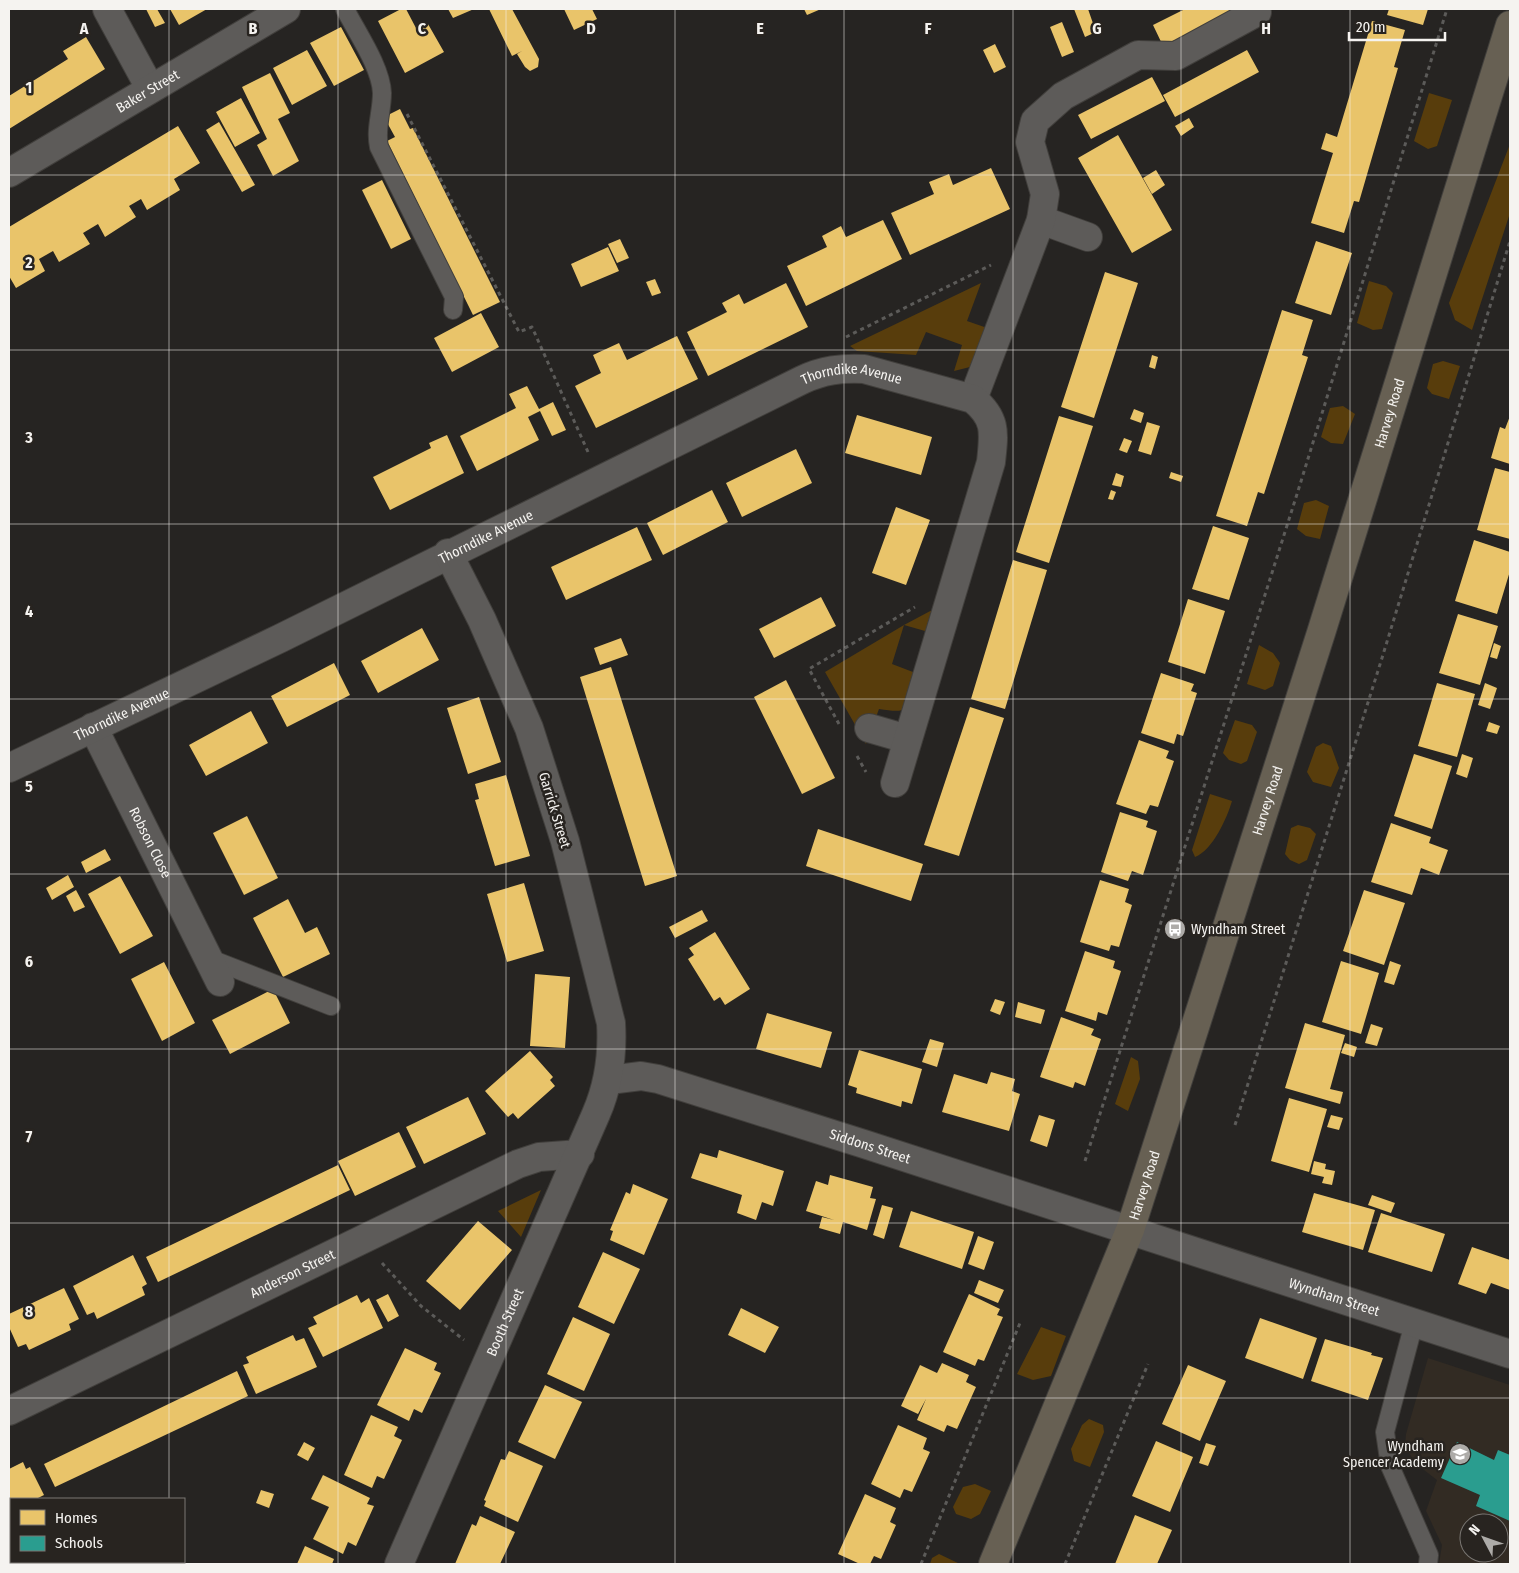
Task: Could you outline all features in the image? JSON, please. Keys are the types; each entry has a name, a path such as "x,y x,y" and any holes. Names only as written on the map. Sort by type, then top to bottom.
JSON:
{"highway":[{"name":"Harvey Road","path":"992,1564 1130,1230 1321,633 1510,25"}],"street":[{"path":"107,9 150,88"},
{"name":"Baker Street","path":"9,173 286,9"},
{"path":"895,783 991,462 993,442 991,421 985,410 973,400 1036,232 1045,194 1030,142 1035,121 1063,96 1138,55 1176,56 1257,12"},
{"path":"1036,232 1088,237"},
{"name":"Thorndike Avenue","path":"9,768 281,638 448,553 818,373 834,369 864,369 973,400"},
{"name":"Garrick Street","path":"448,553 506,673 529,728 565,841 611,1023 612,1042 608,1080"},
{"name":"Robson Close","path":"93,727 220,982"},
{"path":"869,728 907,739"},
{"name":"Siddons Street","path":"608,1080 641,1076 658,1080 1130,1230"},
{"name":"Booth Street","path":"399,1564 580,1154 608,1080"},
{"name":"Anderson Street","path":"9,1411 329,1258 367,1237 518,1164 539,1156 580,1154"},
{"name":"Wyndham Street","path":"1130,1230 1510,1354"}],"lane":[{"path":"345,9 379,74 382,92 381,113 376,135 379,147 454,297 453,310"},
{"path":"208,958 331,1006"},
{"path":"1414,1323 1385,1432 1390,1466 1429,1555 1428,1564"}],"path":[{"path":"1085,1161 1298,491 1447,9"},
{"path":"402,105 519,332 532,327 600,479"},
{"path":"839,340 1036,232"},
{"path":"1235,1125 1382,658 1510,241"},
{"path":"842,729 809,669 954,584"},
{"path":"856,754 875,788 888,793 895,783"},
{"path":"367,1237 383,1265 421,1306 457,1335 491,1356"},
{"path":"921,1564 1020,1322"},
{"path":"1065,1564 1148,1364"}],"shaded area":[{"path":"1429,93 1452,100 1437,146 1428,149 1414,141"},
{"path":"1510,144 1510,213 1472,330 1455,320 1449,303"},
{"path":"1369,281 1386,286 1393,293 1382,329 1373,330 1357,323"},
{"path":"981,283 967,321 993,330 970,367 954,371 962,345 926,332 916,355 857,351 850,346"},
{"path":"1443,361 1460,366 1449,399 1432,394 1427,388 1433,364"},
{"path":"1343,406 1355,414 1343,444 1331,443 1321,437 1330,408"},
{"path":"1316,500 1329,506 1320,539 1306,536 1297,529 1304,503"},
{"path":"949,601 939,635 904,625"},
{"path":"904,625 892,664 926,677 914,701 906,709 891,711 879,709 866,744 825,672"},
{"path":"1259,645 1273,653 1280,663 1273,686 1265,690 1247,684"},
{"path":"1235,720 1252,725 1257,732 1247,761 1241,764 1229,760 1223,753"},
{"path":"1323,743 1331,746 1339,768 1331,787 1313,782 1307,772 1316,747"},
{"path":"1210,794 1232,801 1227,816 1213,841 1208,848 1195,857 1192,850"},
{"path":"1298,825 1310,828 1316,834 1307,860 1299,864 1290,860 1285,854 1291,828"},
{"path":"1131,1057 1138,1061 1140,1079 1128,1111 1115,1104"},
{"path":"541,1190 521,1237 498,1211"},
{"path":"1041,1327 1066,1336 1051,1376 1033,1380 1017,1374"},
{"name":"Wyndham Spencer Academy","path":"1428,1358 1510,1385 1510,1564 1439,1564 1442,1545 1426,1511 1437,1480 1415,1463 1405,1446 1406,1434"},
{"path":"1089,1419 1103,1425 1104,1432 1090,1467 1074,1461 1071,1449 1082,1425"},
{"path":"975,1484 991,1491 980,1514 971,1519 956,1514 953,1507 963,1487"},
{"path":"939,1554 960,1564 930,1564 932,1558"}],"building: Homes":[{"path":"146,9 157,9 165,23 155,27"},
{"path":"170,9 207,9 179,25"},
{"path":"401,9 406,9 417,30 428,24 444,52 405,73 378,21"},
{"path":"448,9 474,9 453,18"},
{"path":"489,9 512,9 539,59 538,67 530,71 525,67 517,54 522,51 512,56"},
{"path":"564,9 592,9 597,19 574,30"},
{"path":"804,9 821,9 807,15"},
{"path":"1074,9 1088,9 1096,32 1085,37"},
{"path":"1185,9 1243,9 1164,48 1153,25"},
{"path":"1389,9 1428,9 1423,25 1387,15"},
{"path":"1372,21 1405,30 1394,67 1398,68 1359,202 1354,201 1344,233 1311,223 1333,153 1321,149 1326,133 1337,137"},
{"path":"1062,22 1074,52 1062,57 1050,27"},
{"path":"341,27 364,70 334,86 310,43"},
{"path":"86,37 105,69 9,129 9,96 68,59 63,51"},
{"path":"995,44 1006,67 994,73 983,50"},
{"path":"307,50 327,86 292,105 273,68"},
{"path":"1247,50 1259,72 1175,117 1163,95"},
{"path":"270,73 290,113 278,119 299,161 273,176 257,145 267,139 242,87"},
{"path":"1152,77 1165,101 1091,139 1078,115"},
{"path":"241,98 260,133 235,147 216,112"},
{"path":"400,109 410,129 413,128 500,302 473,315 387,141 395,137 384,117"},
{"path":"1189,118 1194,127 1181,136 1175,126"},
{"path":"219,122 255,185 242,192 206,130"},
{"path":"178,126 200,163 174,179 180,190 147,210 141,199 129,206 136,217 105,237 98,224 83,233 90,244 59,262 53,251 39,259 45,271 16,288 9,276 9,227"},
{"path":"1118,135 1172,230 1132,253 1078,158"},
{"path":"991,168 1010,209 910,255 891,213 934,194 929,182 949,174 953,185"},
{"path":"1156,170 1165,185 1152,194 1143,178"},
{"path":"382,180 411,239 391,249 362,190"},
{"path":"883,220 902,259 806,306 787,266 827,247 822,236 841,226 846,237"},
{"path":"620,239 629,258 617,263 608,244"},
{"path":"1316,241 1352,253 1331,315 1295,303"},
{"path":"608,247 619,271 581,287 571,264"},
{"path":"1105,272 1138,283 1094,418 1061,407"},
{"path":"655,279 661,293 652,296 646,282"},
{"path":"786,283 808,327 708,376 687,332 727,312 722,303 739,294 744,304"},
{"path":"1282,310 1313,320 1302,355 1308,357 1264,494 1258,492 1247,526 1216,516"},
{"path":"481,313 499,347 452,372 434,338"},
{"path":"677,336 698,379 596,428 575,386 601,373 593,355 619,343 627,360"},
{"path":"1152,355 1158,357 1155,369 1149,367"},
{"path":"527,386 539,409 553,402 566,430 552,436 540,411 528,417 539,440 477,471 460,436 516,408 509,394"},
{"path":"1134,409 1144,413 1141,423 1130,419"},
{"path":"857,415 932,437 921,475 845,453"},
{"path":"1059,416 1093,426 1049,563 1016,552"},
{"path":"1510,416 1510,464 1491,458 1500,427 1505,429"},
{"path":"1147,422 1160,426 1151,455 1138,451"},
{"path":"447,435 464,473 390,510 373,477 431,448 429,443"},
{"path":"1124,438 1132,441 1127,453 1119,450"},
{"path":"796,449 812,483 742,517 726,483"},
{"path":"1495,468 1510,472 1510,539 1477,530"},
{"path":"1171,472 1183,476 1181,482 1169,478"},
{"path":"1116,473 1124,476 1121,487 1112,485"},
{"path":"712,490 728,522 663,555 647,523"},
{"path":"1111,490 1116,492 1113,500 1108,499"},
{"path":"896,507 930,520 906,585 872,573"},
{"path":"1213,526 1249,538 1229,600 1192,589"},
{"path":"637,527 652,560 566,600 551,567"},
{"path":"1474,540 1510,552 1510,571 1497,614 1455,601"},
{"path":"1013,560 1047,570 1005,709 971,699"},
{"path":"821,597 836,626 774,658 759,629"},
{"path":"1188,599 1225,611 1205,674 1168,662"},
{"path":"1458,614 1498,626 1480,685 1439,673"},
{"path":"422,628 439,660 378,693 361,661"},
{"path":"621,638 628,655 600,665 594,648"},
{"path":"1494,643 1501,646 1497,659 1490,657"},
{"path":"334,663 350,695 287,727 271,696"},
{"path":"611,667 677,876 645,886 580,677"},
{"path":"1161,673 1194,684 1191,691 1197,693 1183,736 1177,734 1174,744 1141,733"},
{"path":"786,680 835,778 802,794 754,697"},
{"path":"1437,683 1475,694 1457,757 1418,746"},
{"path":"1485,683 1497,688 1490,709 1478,705"},
{"path":"479,697 501,762 468,774 447,708"},
{"path":"970,707 1004,718 959,856 924,845"},
{"path":"251,711 268,743 206,776 189,745"},
{"path":"1489,722 1500,726 1497,734 1486,731"},
{"path":"1139,740 1169,751 1166,758 1174,761 1158,807 1150,805 1146,814 1116,804"},
{"path":"1414,754 1452,766 1432,829 1394,816"},
{"path":"1462,754 1473,758 1467,778 1456,774"},
{"path":"506,775 530,856 495,866 475,800 479,799 475,784"},
{"path":"1120,812 1148,821 1146,827 1157,831 1143,875 1132,871 1128,881 1101,872"},
{"path":"247,816 278,878 244,895 213,833"},
{"path":"1391,823 1431,837 1429,843 1448,850 1439,875 1421,868 1412,895 1371,882"},
{"path":"818,829 923,864 911,901 806,866"},
{"path":"105,849 111,860 86,873 81,862"},
{"path":"68,875 74,887 52,900 46,888"},
{"path":"120,876 153,936 120,954 88,894"},
{"path":"1100,880 1129,889 1125,902 1132,905 1119,947 1111,945 1109,951 1080,942"},
{"path":"524,883 544,951 507,962 487,894"},
{"path":"76,890 85,907 74,912 66,896"},
{"path":"1364,890 1405,903 1384,965 1343,951"},
{"path":"288,899 305,933 317,927 330,954 283,977 253,918"},
{"path":"702,910 708,921 675,938 669,927"},
{"path":"715,932 750,989 725,1005 720,997 714,1001 688,959 694,955 689,948"},
{"path":"1085,951 1115,961 1113,968 1121,971 1107,1015 1098,1012 1096,1021 1065,1011"},
{"path":"1341,961 1379,973 1361,1034 1322,1022"},
{"path":"1390,961 1401,965 1394,985 1384,982"},
{"path":"164,962 195,1023 162,1041 131,979"},
{"path":"535,974 570,977 565,1048 530,1046"},
{"path":"273,989 290,1023 230,1054 212,1020"},
{"path":"995,999 1005,1002 1000,1015 990,1011"},
{"path":"1018,1002 1045,1010 1041,1024 1015,1017"},
{"path":"767,1013 832,1032 821,1068 756,1049"},
{"path":"1061,1017 1094,1029 1091,1035 1101,1039 1085,1086 1075,1082 1073,1088 1040,1077"},
{"path":"1305,1023 1345,1035 1330,1089 1343,1092 1340,1104 1285,1088"},
{"path":"1371,1024 1383,1028 1377,1046 1365,1043"},
{"path":"930,1039 944,1043 937,1067 922,1062"},
{"path":"1345,1043 1357,1047 1354,1057 1341,1053"},
{"path":"859,1050 922,1069 912,1104 902,1101 901,1107 856,1093 857,1088 848,1085"},
{"path":"530,1051 553,1077 550,1080 555,1086 518,1119 513,1113 508,1117 485,1091"},
{"path":"991,1072 1015,1079 1012,1091 1020,1094 1009,1131 942,1112 954,1074 987,1084"},
{"path":"468,1097 486,1134 424,1164 406,1127"},
{"path":"1289,1098 1327,1109 1309,1172 1271,1161"},
{"path":"1039,1115 1055,1120 1047,1147 1030,1141"},
{"path":"1331,1115 1343,1118 1339,1130 1327,1127"},
{"path":"399,1132 416,1167 355,1196 338,1161"},
{"path":"719,1150 784,1171 773,1206 762,1202 756,1220 737,1213 742,1195 691,1178 700,1153 717,1158"},
{"path":"1314,1161 1326,1164 1325,1169 1335,1171 1332,1185 1322,1183 1324,1177 1311,1174"},
{"path":"338,1165 350,1190 158,1282 146,1257"},
{"path":"830,1175 873,1187 870,1198 876,1199 867,1230 843,1222 840,1234 819,1228 822,1217 834,1220 806,1211 816,1181 828,1185"},
{"path":"633,1184 668,1199 644,1255 610,1240 613,1231 610,1230 626,1192 630,1194"},
{"path":"1314,1193 1375,1210 1363,1250 1302,1232"},
{"path":"1372,1195 1395,1203 1391,1213 1368,1205"},
{"path":"882,1205 893,1208 884,1239 873,1235"},
{"path":"911,1211 974,1232 962,1269 899,1247"},
{"path":"1381,1213 1445,1234 1432,1272 1368,1252"},
{"path":"478,1221 512,1250 460,1310 426,1281"},
{"path":"978,1236 994,1242 984,1270 968,1264"},
{"path":"1472,1247 1510,1260 1510,1290 1491,1283 1486,1294 1458,1284"},
{"path":"603,1252 640,1269 614,1324 578,1307"},
{"path":"133,1255 147,1284 142,1287 145,1295 97,1319 94,1312 87,1315 73,1286"},
{"path":"979,1280 1004,1290 998,1303 974,1293"},
{"path":"64,1288 79,1319 69,1324 71,1330 29,1350 26,1344 18,1347 9,1327 9,1314"},
{"path":"388,1294 399,1316 388,1322 376,1300"},
{"path":"969,1294 1000,1309 997,1315 1003,1317 984,1361 978,1359 975,1366 943,1352"},
{"path":"357,1295 361,1303 369,1298 383,1328 323,1357 308,1328 317,1324 313,1317"},
{"path":"741,1308 779,1327 765,1353 728,1335"},
{"path":"573,1317 610,1334 584,1391 547,1374"},
{"path":"1260,1318 1317,1338 1303,1379 1245,1358"},
{"path":"293,1335 296,1341 304,1338 317,1367 256,1394 243,1365 249,1363 246,1357"},
{"path":"1325,1339 1383,1358 1368,1400 1311,1381"},
{"path":"405,1348 437,1363 434,1370 441,1373 422,1413 414,1409 409,1421 377,1405"},
{"path":"942,1363 969,1375 966,1382 976,1387 957,1429 947,1425 944,1432 917,1420 926,1399 918,1414 901,1406 920,1365 937,1373"},
{"path":"1188,1365 1226,1381 1200,1441 1162,1424"},
{"path":"237,1371 248,1396 55,1487 44,1464"},
{"path":"545,1385 582,1402 555,1459 518,1442"},
{"path":"371,1415 398,1427 394,1436 402,1440 384,1479 377,1476 372,1488 344,1475"},
{"path":"898,1425 927,1438 923,1449 930,1452 912,1492 904,1489 900,1498 871,1484"},
{"path":"1156,1441 1193,1457 1170,1512 1132,1496"},
{"path":"304,1442 315,1448 308,1461 297,1455"},
{"path":"1206,1443 1216,1446 1208,1466 1199,1463"},
{"path":"509,1451 543,1466 518,1522 484,1506 486,1501 484,1500 501,1459 505,1460"},
{"path":"23,1462 26,1469 30,1467 44,1495 38,1498 10,1498 9,1513 9,1469"},
{"path":"323,1475 370,1498 367,1504 374,1506 356,1546 348,1542 343,1554 313,1539 329,1507 311,1499"},
{"path":"261,1490 274,1494 269,1508 256,1503"},
{"path":"865,1494 896,1508 890,1522 896,1525 881,1559 874,1556 870,1564 860,1564 838,1554"},
{"path":"1135,1515 1172,1530 1157,1564 1115,1564"},
{"path":"480,1516 515,1532 500,1564 455,1564 472,1524 476,1526"},
{"path":"305,1546 334,1559 332,1564 297,1564"}],"building: Schools":[{"path":"1457,1442 1494,1460 1498,1450 1510,1455 1510,1521 1509,1513 1492,1513 1476,1506 1480,1495 1441,1478"}],"place":[{"name":"Wyndham Street","path":"1175,929"},
{"name":"Wyndham Spencer Academy","path":"1460,1454"}]}
